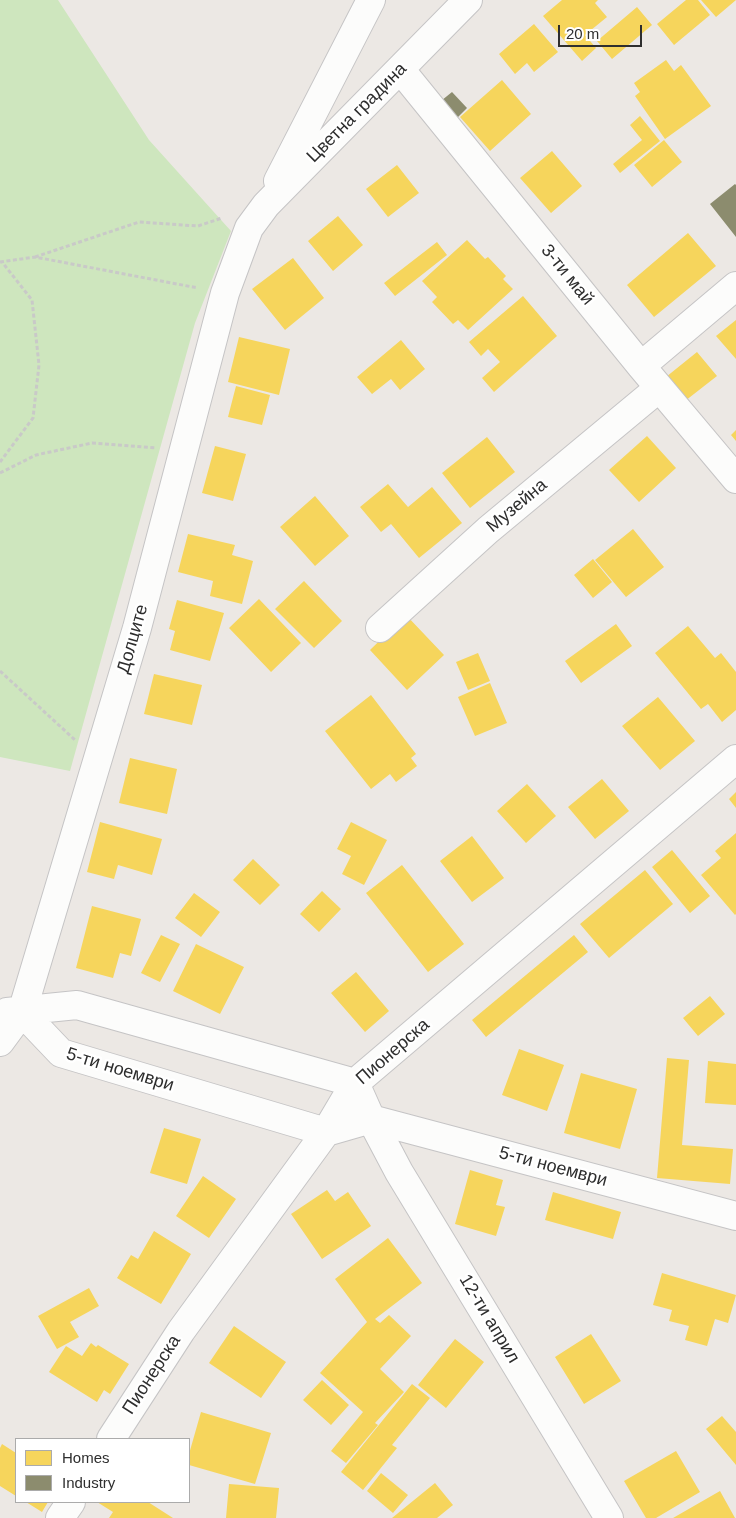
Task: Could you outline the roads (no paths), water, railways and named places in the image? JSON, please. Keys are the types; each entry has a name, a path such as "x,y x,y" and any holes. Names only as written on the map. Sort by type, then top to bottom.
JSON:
{"street":[{"path":"266,205 371,0"},
{"name":"Цветна градина","path":"249,228 266,205 468,0"},
{"name":"3-ти май","path":"400,69 659,388 736,479"},
{"name":"Долците","path":"0,1042 97,761 137,628 224,293 249,228"},
{"path":"641,366 736,286"},
{"name":"Музейна","path":"380,628 488,530 659,388"},
{"name":"Пионерска","path":"112,1438 181,1331 326,1132 355,1083 736,759"},
{"path":"11,1012 77,1005 355,1083 371,1119 326,1132"},
{"name":"5-ти ноември","path":"11,1012 61,1053 326,1132"},
{"name":"5-ти ноември","path":"371,1119 736,1216"},
{"name":"12-ти април","path":"371,1119 399,1172 609,1518"},
{"path":"60,1518 70,1503"}]}
